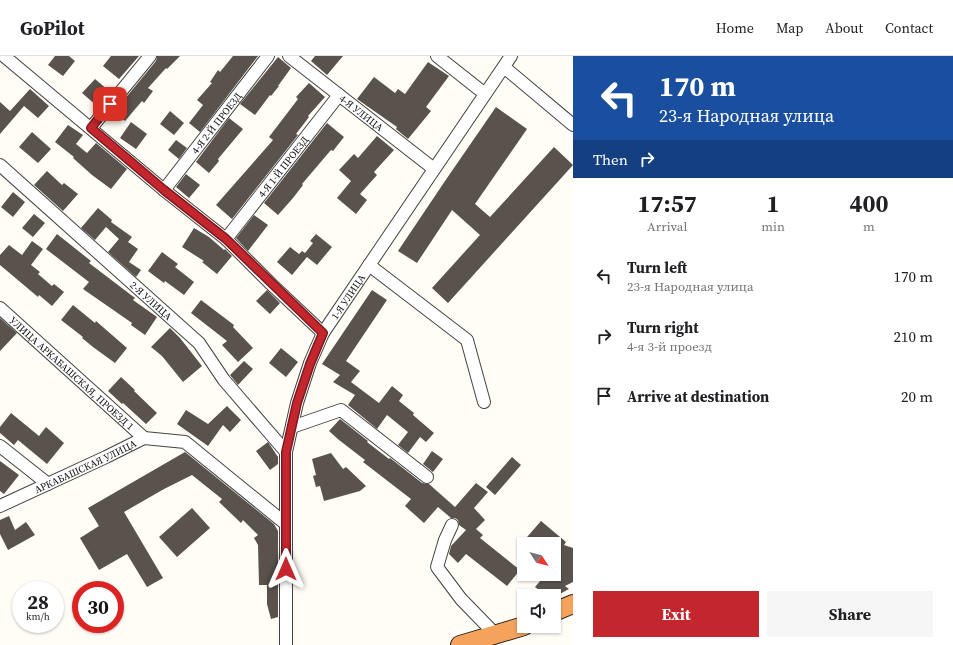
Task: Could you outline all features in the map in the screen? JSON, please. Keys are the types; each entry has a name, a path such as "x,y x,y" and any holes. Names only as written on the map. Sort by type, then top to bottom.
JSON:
{"highway":[{"path":"561,609 573,604"},
{"path":"460,645 517,628"}],"street":[{"path":"91,128 150,56"},
{"name":"4-Я 2-Й ПРОЕЗД","path":"164,190 268,56"},
{"name":"4-Я УЛИЦА","path":"289,56 434,169"},
{"path":"437,56 485,94"},
{"name":"1-Я УЛИЦА","path":"286,645 286,452 297,403 307,370 323,333 511,56"},
{"path":"8,57 164,190 226,239 323,333"},
{"path":"504,67 573,125"},
{"name":"4-Я 1-Й ПРОЕЗД","path":"226,239 339,95"},
{"name":"2-Я УЛИЦА","path":"0,165 199,343 224,380 286,452"},
{"path":"369,265 467,340 484,402"},
{"name":"УЛИЦА АРКАБАШСКАЯ, ПРОЕЗД 1","path":"0,308 144,438"},
{"path":"292,427 341,410 426,477"},
{"name":"АРКАБАШСКАЯ УЛИЦА","path":"0,506 144,438 185,442 286,524"},
{"path":"0,446 48,484"},
{"path":"452,524 436,567 461,599 496,635"}],"building":[{"path":"55,56 69,56 75,61 63,76 48,65"},
{"path":"111,56 139,56 119,79 103,66"},
{"path":"157,56 180,56 167,69 166,68 148,88 153,91 144,103 142,101 125,121 114,112 156,61"},
{"path":"233,56 258,56 200,132 189,123 203,105 197,100 212,83 210,82 218,70 220,72"},
{"path":"315,56 343,56 327,75 311,61"},
{"path":"278,57 291,68 279,86 255,115 240,104"},
{"path":"428,62 449,76 426,107 431,111 408,139 396,129 397,127 357,99 374,77 395,93 398,89 405,94"},
{"path":"95,79 108,90 96,105 82,93"},
{"path":"309,83 325,97 308,116 309,117 296,134 298,135 232,219 216,205 273,140 269,137 298,99 296,97"},
{"path":"30,89 49,106 38,118 24,106 0,134 0,102 10,111"},
{"path":"496,107 527,129 475,204 490,217 554,147 573,165 448,303 432,288 480,235 452,210 417,263 398,251"},
{"path":"170,111 184,123 174,135 160,124"},
{"path":"229,118 243,129 218,159 219,161 209,173 196,162"},
{"path":"131,122 147,134 136,149 120,138"},
{"path":"327,123 344,137 302,184 303,185 293,198 278,215 264,203"},
{"path":"68,125 83,135 76,144 87,153 96,143 127,169 111,189 92,175 73,158 74,157 55,142"},
{"path":"32,132 51,149 38,163 19,147"},
{"path":"377,136 394,150 374,172 377,175 360,194 367,200 356,214 337,198 351,181 339,170 354,154 358,158"},
{"path":"176,140 187,148 179,159 168,150"},
{"path":"47,171 62,185 64,183 78,194 63,211 34,185"},
{"path":"186,174 200,185 189,198 176,187"},
{"path":"13,192 25,202 13,217 1,207"},
{"path":"98,208 112,220 111,222 132,237 128,242 138,249 129,262 141,270 136,277 108,252 119,239 106,227 95,240 81,228"},
{"path":"34,214 45,223 33,237 22,228"},
{"path":"254,215 268,225 248,251 236,238"},
{"path":"194,228 209,237 232,256 217,274 202,262 204,261 182,247"},
{"path":"57,234 91,261 89,263 135,298 133,300 157,317 145,335 131,325 132,323 83,289 89,282 46,249"},
{"path":"316,234 332,247 317,265 307,257 292,275 277,262 290,247 299,254 302,251 305,253 313,243 310,241"},
{"path":"32,241 43,249 31,265 40,272 38,274 52,286 54,284 64,292 52,306 39,295 38,297 0,265 0,255 9,245 22,255"},
{"path":"162,252 178,264 175,267 194,282 184,295 148,271"},
{"path":"267,290 280,303 270,314 256,301"},
{"path":"372,290 387,300 346,361 360,371 351,382 379,403 392,386 403,395 399,401 414,413 413,415 434,433 426,442 420,437 408,453 398,445 408,432 387,415 377,429 348,405 355,395 333,382 340,375 322,364"},
{"path":"201,300 234,325 233,327 253,348 238,362 222,345 227,341 191,313"},
{"path":"73,305 95,323 96,321 127,348 115,363 61,320"},
{"path":"0,318 17,333 0,351"},
{"path":"170,328 180,338 202,366 183,382 162,356 151,347"},
{"path":"281,348 298,362 286,377 269,363"},
{"path":"244,361 253,369 238,385 230,375"},
{"path":"121,377 157,413 146,424 108,391"},
{"path":"227,406 241,420 230,432 223,425 208,446 177,424 186,410 208,424"},
{"path":"11,413 39,436 46,427 64,443 47,464 18,440 14,445 0,433 0,427"},
{"path":"340,419 389,459 390,458 422,483 429,484 455,507 476,483 488,492 474,508 485,520 476,529 483,535 480,538 517,568 517,574 507,586 466,554 458,563 449,554 451,546 466,530 459,525 458,520 451,518 438,507 424,523 405,506 411,499 363,462 365,460 329,431"},
{"path":"268,442 278,457 278,464 270,470 256,451"},
{"path":"432,451 443,459 433,472 423,464"},
{"path":"185,452 274,524 278,531 278,617 271,619 267,604 267,585 259,585 258,545 254,538 258,535 243,520 241,523 219,502 222,499 192,475 124,512 163,578 147,587 127,554 99,570 80,538 99,526 88,508"},
{"path":"331,453 343,469 346,467 366,486 360,491 324,501 320,486 316,487 313,476 316,475 312,459"},
{"path":"512,457 521,465 495,495 486,487"},
{"path":"0,461 19,475 4,494 0,491"},
{"path":"192,508 210,528 177,557 159,537"},
{"path":"9,516 15,530 26,522 35,535 8,550 0,534 0,520"},
{"path":"541,521 560,537 527,537"},
{"path":"561,538 566,542 564,545 573,548 573,582 565,586 569,589 561,593 561,589 538,589 535,587 540,581 561,581"}],"route":[{"path":"110,104 91,128 164,190 226,239 323,333 310,364 297,403 286,452 286,569"}]}
